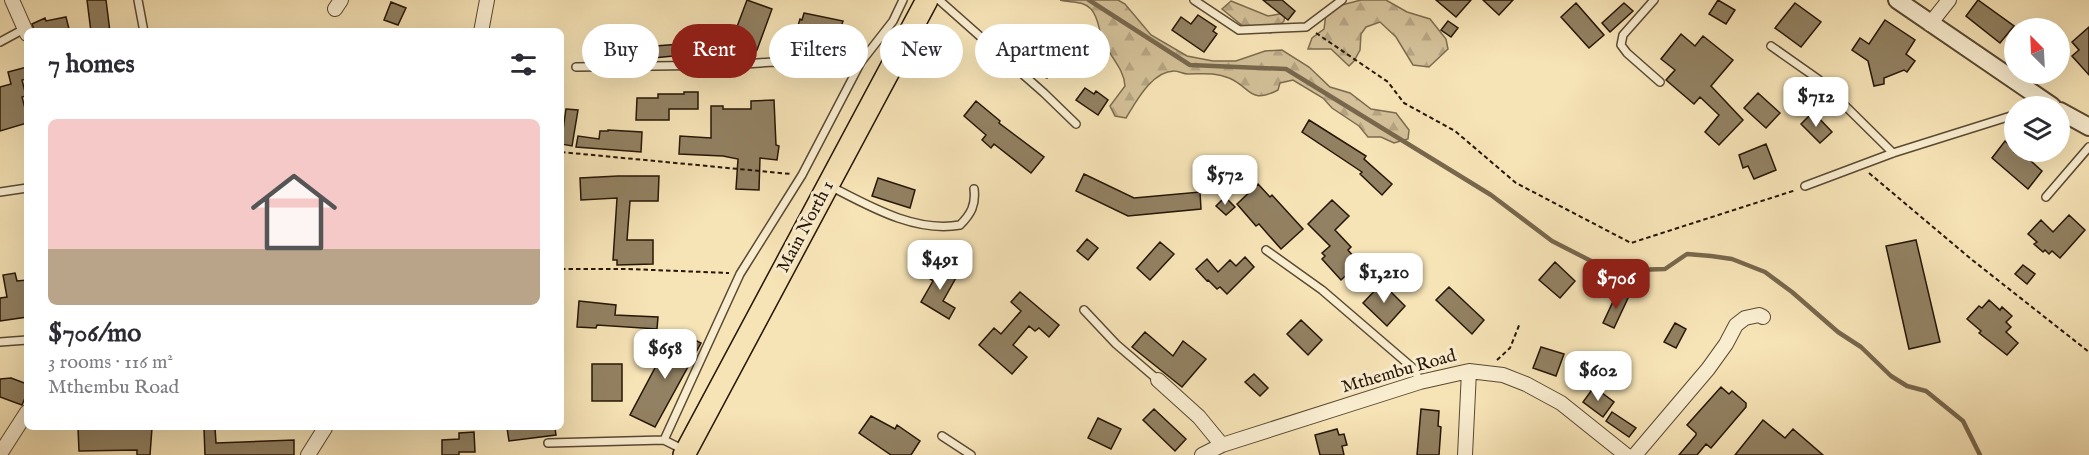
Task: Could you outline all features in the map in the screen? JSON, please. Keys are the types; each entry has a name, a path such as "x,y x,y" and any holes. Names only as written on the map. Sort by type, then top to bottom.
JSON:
{"main road":[{"name":"Main North 1","path":"685,453 927,0"}],"street":[{"path":"12,0 24,28"},
{"path":"482,28 487,0"},
{"path":"1897,0 2032,96"},
{"path":"1930,24 1949,0"},
{"path":"2070,117 2089,127"},
{"path":"1635,455 1708,369 1736,325 1745,318 1759,315 1763,317"},
{"path":"1465,455 1469,371"},
{"name":"Mthembu Road","path":"1202,455 1222,446 1420,382 1469,371 1503,375 1526,384 1561,403 1626,455"},
{"path":"1158,380 1199,417 1222,446"},
{"path":"0,454 24,417"},
{"path":"308,455 324,430"}],"lane":[{"path":"138,0 143,28"},
{"path":"868,53 894,21 903,0"},
{"path":"939,0 1076,124"},
{"path":"1194,0 1239,30 1306,27 1342,0"},
{"path":"1654,0 1623,35 1621,45 1660,82"},
{"path":"0,42 24,33"},
{"path":"1771,45 1818,79 1893,153"},
{"path":"576,67 720,66 769,62"},
{"path":"664,440 741,274 802,175 853,78"},
{"path":"1805,186 1893,153 2004,118"},
{"path":"2046,197 2089,147"},
{"path":"828,184 888,213 917,223 951,227 960,225 970,213 975,200 974,189"},
{"path":"0,192 24,188"},
{"path":"1266,250 1322,290 1414,369 1420,382"},
{"path":"1084,310 1116,344 1158,380"},
{"path":"0,342 24,340"},
{"path":"942,436 971,455"},
{"path":"548,443 664,440 685,453"}],"path":[{"path":"1306,27 1388,82 1404,103 1455,131 1516,183 1631,243 1805,186"},
{"path":"564,152 802,175"},
{"path":"1860,166 1971,259 2089,352"},
{"path":"564,269 628,269 741,274"},
{"path":"1486,373 1491,364 1510,348 1521,323"}],"green space":[{"path":"1060,0 1118,0 1125,4 1151,35 1187,56 1213,61 1236,61 1265,51 1282,50 1309,67 1330,87 1350,93 1371,109 1396,113 1409,130 1408,139 1394,143 1381,137 1368,137 1359,126 1332,108 1323,98 1293,80 1280,83 1278,90 1261,96 1219,75 1166,72 1152,82 1126,118 1115,116 1110,106 1125,86 1119,68 1110,53 1110,24 1098,24 1091,9 1076,2"},
{"path":"1361,0 1386,0 1407,12 1430,19 1446,39 1448,49 1429,67 1413,65 1396,37 1380,22 1366,27 1361,34 1360,50 1349,66 1331,49 1308,49 1312,38 1324,29 1326,14 1334,7"},
{"path":"1231,1 1268,16 1285,13 1284,21 1271,33 1244,27 1222,9"}],"building":[{"path":"87,0 106,0 110,28 90,28"},
{"path":"747,0 772,9 757,50 757,24 738,24"},
{"path":"1263,0 1282,0 1295,11 1288,20"},
{"path":"1436,0 1471,0 1456,17"},
{"path":"1483,0 1513,0 1499,15"},
{"path":"1718,0 1735,10 1726,24 1709,14"},
{"path":"1978,0 2004,19 2004,38 2000,43 1966,16"},
{"path":"391,2 406,8 398,25 384,20"},
{"path":"1576,3 1604,35 1589,48 1561,17"},
{"path":"1624,3 1633,11 1610,32 1602,23"},
{"path":"1795,3 1821,22 1801,47 1775,28"},
{"path":"804,13 843,21 842,24 798,24 800,19 802,20"},
{"path":"1198,15 1216,27 1213,31 1217,34 1204,52 1172,30 1181,17 1191,24"},
{"path":"66,17 69,28 34,28 32,24 45,18 46,21"},
{"path":"1885,20 1915,40 1906,54 1915,61 1907,72 1904,70 1884,78 1884,84 1874,86 1868,61 1852,50 1860,38 1869,44"},
{"path":"1448,21 1458,28 1451,37 1441,30"},
{"path":"2089,27 2089,75 2072,56 2079,50 2072,42"},
{"path":"1681,34 1695,46 1703,36 1733,60 1711,86 1743,120 1719,145 1705,132 1719,115 1700,97 1694,104 1666,80 1675,70 1661,59"},
{"path":"671,45 671,56 659,57 659,46"},
{"path":"24,68 24,80 22,80 24,96 22,97 24,124 0,131 0,87 11,84 8,72"},
{"path":"1085,88 1094,94 1096,91 1108,100 1098,115 1076,100"},
{"path":"684,92 698,92 698,109 669,109 669,120 636,120 637,98 658,98 658,94 684,94"},
{"path":"1758,93 1780,113 1766,128 1744,108"},
{"path":"774,100 776,145 779,146 777,160 760,158 759,190 736,189 738,159 679,154 680,136 711,138 711,106 723,106 723,109 751,109 751,101"},
{"path":"976,101 1000,121 999,123 1044,157 1031,173 994,144 991,148 982,140 986,135 964,116"},
{"path":"566,109 578,110 572,146 564,145"},
{"path":"1813,112 1832,132 1820,143 1801,124"},
{"path":"1309,120 1366,156 1364,159 1392,184 1382,195 1360,174 1362,172 1302,132"},
{"path":"600,131 642,132 641,152 576,147 578,136 599,139"},
{"path":"2004,142 2004,162 2032,162 2042,171 2028,189 1992,158"},
{"path":"1766,144 1776,170 1754,179 1748,166 1743,168 1739,155"},
{"path":"1084,174 1134,198 1200,192 1201,209 1128,216 1076,191"},
{"path":"659,176 658,201 630,201 627,240 653,240 653,264 617,265 617,260 613,260 617,198 581,200 580,178"},
{"path":"878,178 915,190 910,208 872,196"},
{"path":"1258,184 1270,197 1272,195 1303,229 1281,249 1237,204"},
{"path":"1225,197 1235,207 1226,215 1216,206"},
{"path":"1332,200 1349,216 1335,230 1351,247 1348,250 1359,263 1341,280 1322,259 1325,256 1322,253 1330,246 1308,224"},
{"path":"2069,215 2085,230 2060,258 2052,251 2049,254 2045,250 2043,252 2034,244 2037,242 2028,234 2041,220 2053,232"},
{"path":"1087,239 1098,248 1088,260 1077,251"},
{"path":"1916,240 1940,342 1909,349 1886,246"},
{"path":"1160,242 1174,254 1150,280 1137,268"},
{"path":"1245,257 1254,267 1227,294 1220,287 1217,289 1207,281 1196,269 1207,259 1218,272 1230,260 1236,266"},
{"path":"1555,262 1575,281 1560,298 1539,280"},
{"path":"937,264 957,276 943,301 955,308 949,319 921,302 933,281 929,278"},
{"path":"2023,265 2035,274 2027,284 2015,274"},
{"path":"15,273 17,281 24,280 24,317 0,321 0,298 7,297 3,275"},
{"path":"1382,283 1405,306 1387,326 1363,303"},
{"path":"1449,287 1484,320 1472,334 1436,300"},
{"path":"1020,292 1059,325 1049,337 1039,328 1035,331 1029,326 1013,345 1027,357 1012,374 979,345 994,328 1001,334 1021,311 1011,302"},
{"path":"1617,293 1628,298 1614,328 1603,323"},
{"path":"1989,300 2000,310 2002,307 2012,316 2006,322 2011,327 2006,332 2018,343 2007,355 1979,333 1981,331 1967,319 1979,306 1982,308"},
{"path":"579,301 616,305 615,315 658,317 657,329 597,325 596,328 577,327"},
{"path":"1301,320 1322,340 1308,355 1287,334"},
{"path":"1675,323 1686,329 1676,348 1664,342"},
{"path":"1145,332 1173,356 1183,341 1206,359 1182,387 1132,347"},
{"path":"673,334 687,341 689,337 701,343 655,427 630,415"},
{"path":"1541,347 1564,354 1556,376 1533,368"},
{"path":"592,364 622,364 622,401 592,401"},
{"path":"1254,374 1268,388 1260,396 1245,382"},
{"path":"11,378 24,383 22,405 0,397 0,379"},
{"path":"1594,387 1614,402 1603,417 1583,402"},
{"path":"1721,387 1729,394 1732,391 1746,403 1746,407 1711,448 1706,444 1697,455 1679,455 1696,435 1687,425"},
{"path":"1154,409 1186,439 1175,451 1143,420"},
{"path":"1421,409 1439,411 1438,426 1441,427 1439,455 1417,455"},
{"path":"1612,412 1636,428 1629,437 1606,421"},
{"path":"871,416 895,429 897,425 920,441 911,455 891,455 859,433"},
{"path":"1098,418 1121,429 1111,449 1088,438"},
{"path":"1763,420 1785,438 1793,429 1823,455 1735,455"},
{"path":"1337,429 1339,435 1344,434 1347,445 1342,446 1344,455 1320,455 1315,435"},
{"path":"78,430 152,430 150,455 137,455 137,450 79,451"},
{"path":"204,430 215,430 216,443 294,440 294,455 205,455"},
{"path":"507,430 555,430 556,435 509,441"},
{"path":"474,432 475,452 442,455 442,440 459,439 459,433"}],"waterway":[{"path":"1089,0 1190,65 1286,69 1491,195 1552,241 1595,263 1634,270 1665,269 1687,254 1732,259 1765,272 1838,332 1861,347 1891,376 1907,386 1926,391 1963,421 1980,455"}]}
